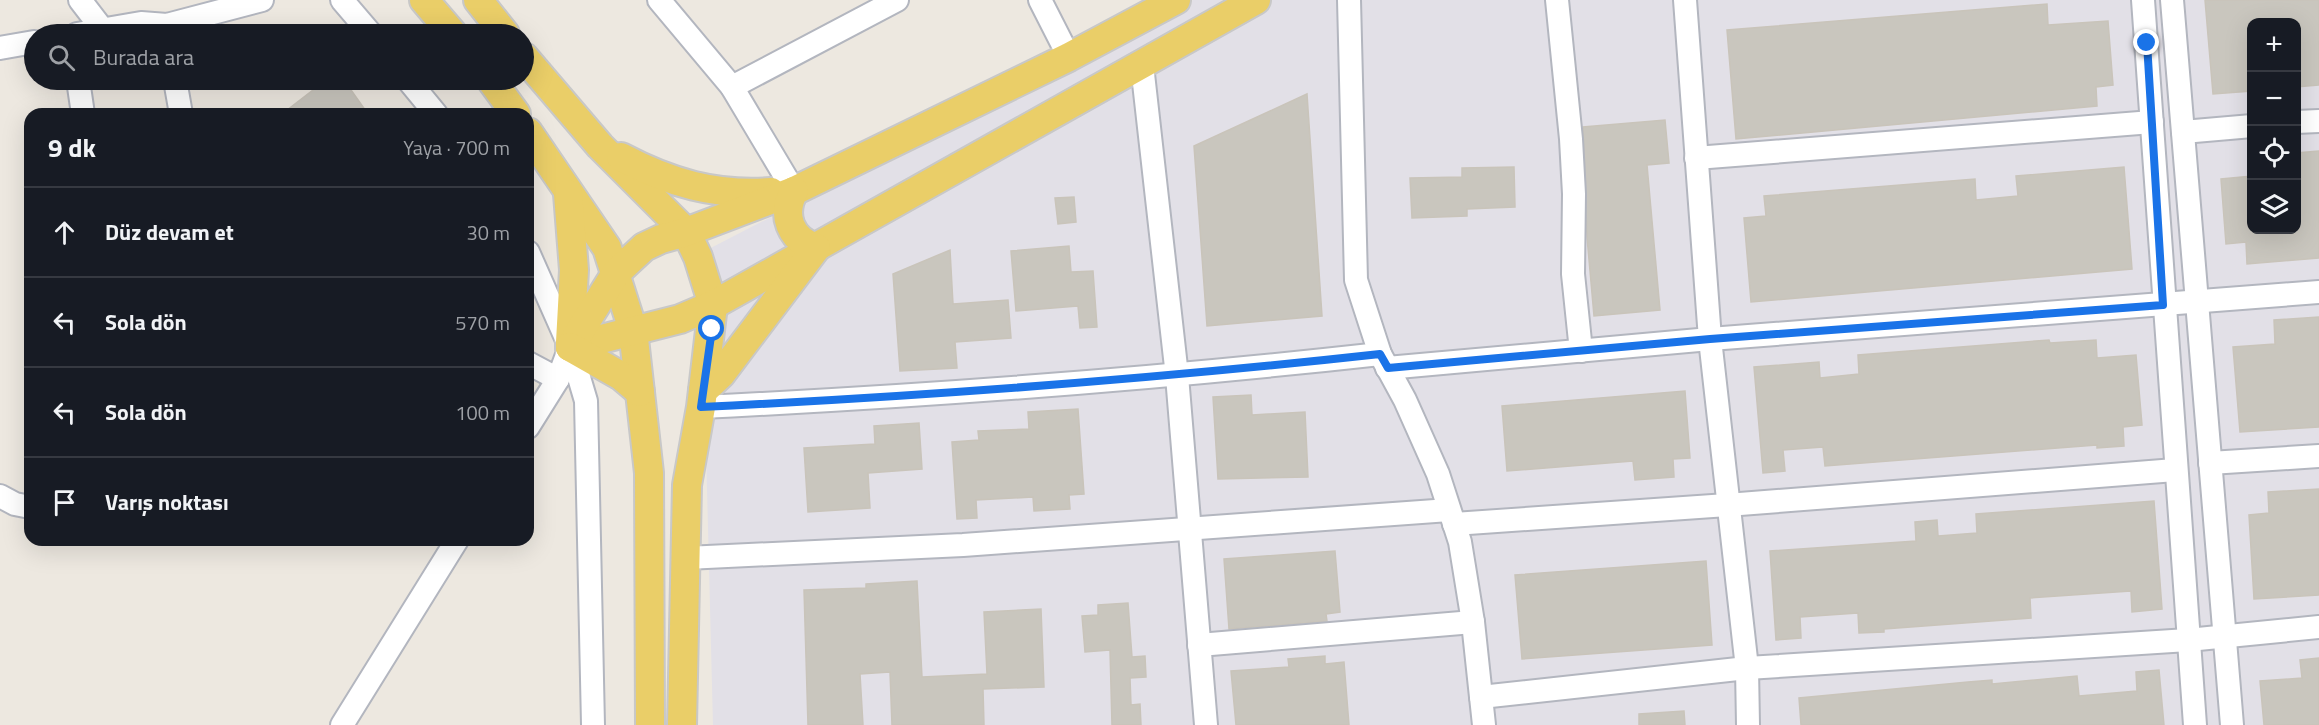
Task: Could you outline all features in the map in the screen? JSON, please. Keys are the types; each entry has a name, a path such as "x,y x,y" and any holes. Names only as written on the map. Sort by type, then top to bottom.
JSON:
{"main road":[{"path":"424,0 444,24"},
{"path":"478,0 497,24"},
{"path":"570,347 616,273 644,247 661,238 686,232 794,191 1070,57 1176,0"},
{"path":"570,347 680,320 713,305 1256,0"},
{"path":"534,69 600,146 686,232 698,257 713,305 702,399 687,485 682,725"},
{"path":"498,90 512,108"},
{"path":"534,141 607,248 633,330 649,473 650,725"},
{"path":"600,146 647,170 692,187 748,194 794,191"},
{"path":"568,189 574,270 570,347"},
{"path":"794,191 788,206 789,223 802,242 816,248"},
{"path":"702,399 816,248"},
{"path":"570,347 621,376 640,392"}],"street":[{"path":"80,0 98,24"},
{"path":"136,24 213,0"},
{"path":"187,24 262,0"},
{"path":"342,0 362,24"},
{"path":"659,0 732,87 794,191"},
{"path":"732,87 863,8 897,0"},
{"path":"1040,0 1070,57"},
{"path":"1349,0 1356,280 1384,361 1438,474 1460,542 1473,622 1484,725"},
{"path":"1557,0 1574,194 1573,274 1581,351"},
{"path":"1685,0 1710,339 1726,506 1747,668 1748,725"},
{"path":"2144,0 2163,305 2195,725"},
{"path":"2172,0 2232,725"},
{"path":"0,48 24,44"},
{"path":"1142,65 1177,376 1206,725"},
{"path":"79,90 82,108"},
{"path":"177,90 180,108"},
{"path":"416,90 431,108"},
{"path":"2301,123 2319,121"},
{"path":"1696,158 2152,122"},
{"path":"2183,132 2247,126"},
{"path":"534,266 570,347 586,401 593,725"},
{"path":"702,399 922,396 1384,361 1581,351 2319,292"},
{"path":"534,417 558,379 570,347"},
{"path":"534,366 558,379"},
{"path":"2210,463 2319,456"},
{"path":"686,558 963,545 1188,529 1726,506 2175,470"},
{"path":"0,496 24,506"},
{"path":"342,725 454,546"},
{"path":"1199,645 1473,622"},
{"path":"1481,697 1747,668 2224,637 2319,627"}],"shaded area":[{"path":"1193,0 2319,0 2319,725 713,725 701,253"}],"building":[{"path":"2205,0 2319,0 2319,85 2301,87 2301,18 2247,18 2247,91 2213,94"},
{"path":"2047,4 2048,25 2108,21 2113,85 2096,87 2097,106 1736,139 1727,30"},
{"path":"313,90 351,90 364,108 290,108"},
{"path":"1307,94 1322,316 1207,326 1194,146"},
{"path":"1665,120 1669,163 1647,165 1660,310 1594,316 1587,237 1583,127"},
{"path":"2319,151 2319,258 2247,264 2246,242 2226,244 2221,179 2247,176 2247,234 2301,234 2301,153"},
{"path":"1514,167 1515,207 1467,209 1467,216 1412,218 1410,178 1462,177 1462,168"},
{"path":"2124,167 2132,269 1751,302 1744,218 1766,216 1764,196 1975,179 1976,200 2018,196 2016,176"},
{"path":"1074,197 1076,222 1058,224 1055,198"},
{"path":"1069,246 1071,272 1093,271 1097,327 1080,328 1078,306 1016,311 1011,251"},
{"path":"950,250 953,304 1008,300 1011,338 955,342 957,368 900,371 893,274"},
{"path":"2319,317 2319,427 2240,432 2233,347 2275,344 2274,320"},
{"path":"2049,340 2050,343 2096,340 2097,358 2136,355 2142,425 2123,427 2124,446 2097,448 2097,445 1825,466 1823,447 1783,450 1785,471 1763,473 1754,367 1819,362 1820,378 1859,374 1858,355"},
{"path":"1685,391 1690,458 1673,459 1674,477 1635,480 1633,461 1507,471 1502,406"},
{"path":"1251,395 1252,415 1305,412 1308,477 1218,479 1213,397"},
{"path":"1078,409 1084,494 1069,495 1070,509 1034,511 1033,497 976,500 977,518 957,519 952,442 979,440 978,431 1029,429 1028,412"},
{"path":"919,423 922,469 868,473 870,508 808,512 804,448 875,444 874,426"},
{"path":"2319,489 2319,595 2254,599 2249,515 2269,513 2268,492"},
{"path":"2154,501 2162,609 2132,612 2131,591 2030,598 2031,618 1884,629 1884,632 1859,633 1858,613 1800,617 1801,638 1776,640 1770,551 1916,541 1915,522 1937,520 1938,536 1977,533 1976,514"},
{"path":"1335,551 1340,612 1326,614 1327,621 1229,629 1224,559"},
{"path":"1706,561 1712,645 1522,659 1515,575"},
{"path":"917,581 922,677 987,674 984,612 1041,609 1044,687 983,689 984,725 892,725 890,672 860,674 863,725 808,725 804,590 866,588 866,584"},
{"path":"1128,603 1132,657 1145,656 1146,677 1130,678 1131,705 1140,704 1141,725 1112,725 1110,650 1085,652 1082,616 1098,615 1098,605"},
{"path":"1325,656 1325,664 1344,662 1349,725 1236,725 1231,671 1289,667 1288,659"},
{"path":"2319,658 2319,725 2264,725 2260,681 2302,678 2300,660"},
{"path":"2159,670 2164,725 1801,725 1799,698 1992,680 1992,684 2077,676 2079,696 2137,691 2136,672"},
{"path":"1684,711 1685,725 1639,725 1639,714"}],"route":[{"path":"712,329 701,407 922,396 1177,376 1380,354 1388,368 1710,339 2163,305 2147,43"}]}
